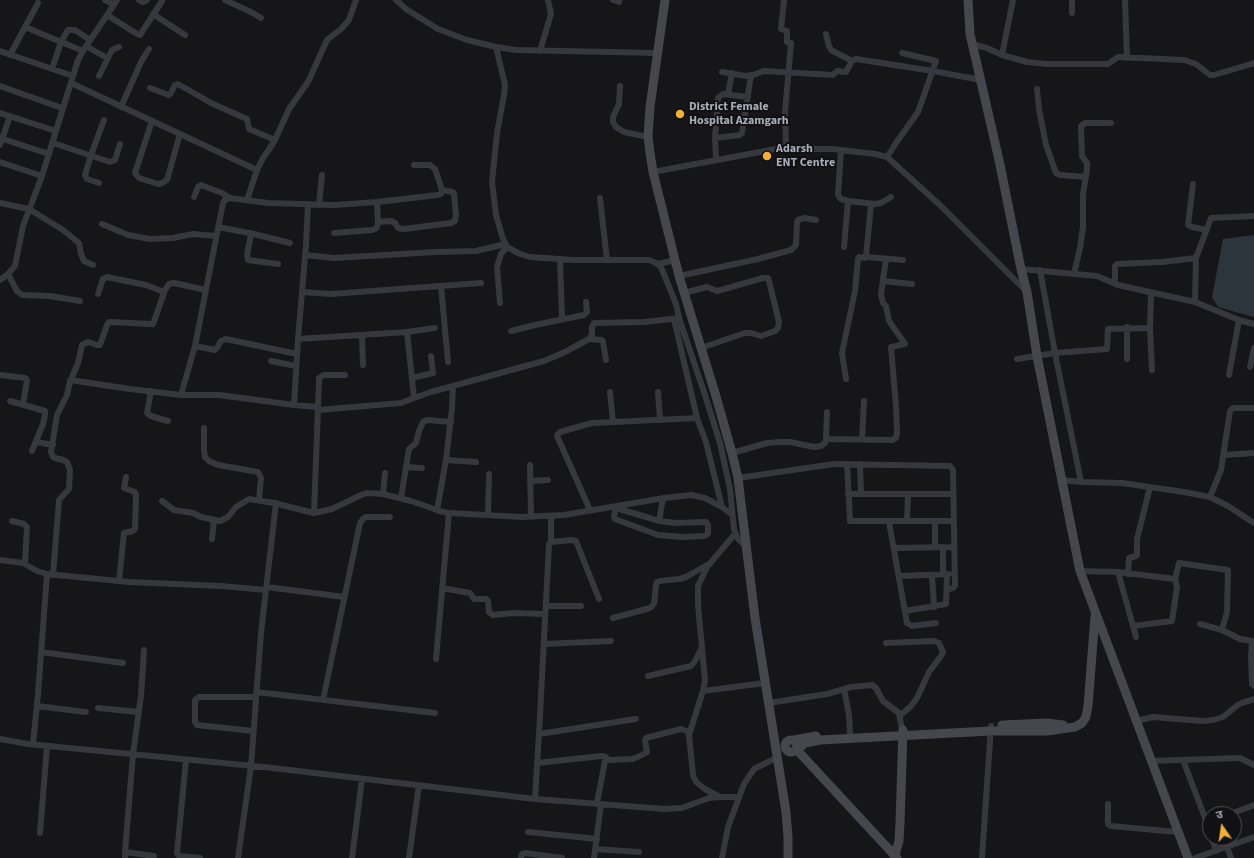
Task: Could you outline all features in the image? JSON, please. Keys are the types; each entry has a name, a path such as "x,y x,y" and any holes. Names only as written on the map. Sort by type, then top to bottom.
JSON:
{"street":[{"path":"0,280 15,266 23,226 42,176 53,143 62,108 84,48 115,3 105,0"},
{"path":"139,0 143,2 147,0"},
{"path":"225,0 261,18"},
{"path":"247,200 257,170 275,140 293,102 308,82 323,46 327,40 341,29 349,20 356,0"},
{"path":"396,0 438,29 467,40 496,47 540,51 658,53"},
{"path":"540,51 551,14 548,0"},
{"path":"665,0 650,107 648,137 653,172 679,276 715,393 738,478 755,618 786,812 788,858"},
{"path":"784,0 781,29 787,31 787,42 791,43 785,112 786,149"},
{"path":"968,0 970,34 1027,292 1061,480 1080,571 1150,761 1188,858"},
{"path":"1002,55 1013,0"},
{"path":"1072,0 1072,12"},
{"path":"1125,0 1127,58"},
{"path":"107,16 140,35 162,1"},
{"path":"10,55 38,3"},
{"path":"153,14 185,34"},
{"path":"25,27 61,42 84,48 107,58"},
{"path":"52,69 66,32 70,29 75,30 90,40"},
{"path":"826,34 828,46 831,50 852,61"},
{"path":"972,44 1027,62 1047,64 1108,64 1116,58 1184,60 1196,64 1210,75 1254,63"},
{"path":"99,76 112,50 119,47"},
{"path":"496,47 505,85 497,133 492,182 493,200 499,227 506,246"},
{"path":"121,107 141,62 149,49"},
{"path":"0,51 73,76"},
{"path":"887,157 896,142 916,116 934,71 936,61 902,53"},
{"path":"722,72 751,75 764,71 833,75 837,71 846,72 852,61 856,59 981,80"},
{"path":"728,94 732,73"},
{"path":"715,138 740,135 742,133 751,75"},
{"path":"71,83 257,170"},
{"path":"150,88 169,95 171,94 175,85 178,84 213,104 247,119 249,121 248,127 250,130 275,140"},
{"path":"0,86 62,108"},
{"path":"620,86 619,104 613,117 613,122 616,127 624,132 648,137"},
{"path":"1037,89 1039,109 1044,132 1056,173 1060,175 1086,177"},
{"path":"716,160 715,138 718,98 721,95 728,94 748,97"},
{"path":"0,113 56,131"},
{"path":"10,116 1,140 49,154"},
{"path":"99,183 85,177 85,172 104,120"},
{"path":"152,121 135,174 139,178 158,184 167,180 180,134"},
{"path":"1074,274 1083,228 1083,199 1087,165 1082,156 1081,126 1085,123 1111,123"},
{"path":"53,143 110,162 114,162 120,144"},
{"path":"653,172 776,149 841,150 887,157 941,206 1027,292"},
{"path":"841,150 838,195 841,199 871,204 881,203 891,197"},
{"path":"0,162 42,176"},
{"path":"414,165 432,166 435,169 442,190"},
{"path":"319,205 322,175"},
{"path":"1193,184 1188,225 1207,230"},
{"path":"194,197 198,187 201,185 222,193 230,198 268,203 308,205 377,202 438,195 442,190"},
{"path":"378,222 392,221 400,229 451,223 455,221 455,196 453,192 442,190"},
{"path":"182,395 195,346 223,203 225,200 230,198"},
{"path":"600,198 607,260"},
{"path":"844,247 848,201"},
{"path":"334,233 372,230 377,227 377,202"},
{"path":"0,203 29,209 63,230 78,242 81,246 80,254 84,260 93,265"},
{"path":"866,257 871,204"},
{"path":"294,405 308,205"},
{"path":"1195,302 1196,258 1211,218 1254,216"},
{"path":"679,276 758,259 791,250 796,245 796,222 804,218 816,220"},
{"path":"102,224 128,235 150,239 174,238 193,234 216,236"},
{"path":"218,227 290,243"},
{"path":"251,234 247,255 248,260 278,264"},
{"path":"500,303 497,267 501,254 506,246"},
{"path":"305,255 334,258 476,251 506,246 520,254 530,257 560,259 649,260 658,264 667,280 676,304 677,318 697,418 706,442 722,507"},
{"path":"846,379 842,353 855,291 858,259 866,257 903,260"},
{"path":"1115,284 1115,266 1117,264 1162,262 1196,258"},
{"path":"560,259 562,319"},
{"path":"826,439 862,438 892,440 896,438 897,433 891,347 905,344 889,321 886,306 883,303 881,294 886,259"},
{"path":"658,264 675,260"},
{"path":"1021,269 1096,276 1115,284 1195,302 1239,320 1254,324"},
{"path":"1040,270 1080,482"},
{"path":"8,274 17,292 22,295 50,296 80,301"},
{"path":"98,294 103,279 107,277 146,285 164,292"},
{"path":"684,293 707,287 717,291 763,278 768,278 779,322 778,328 775,331 761,336 751,332 745,333 701,348"},
{"path":"883,281 912,284"},
{"path":"33,744 41,652 59,500 69,489 70,470 66,461 53,457 51,452 56,418 67,396 70,380 78,363 81,347 83,343 88,342 100,345 109,322 153,324 167,285 172,283 206,290"},
{"path":"302,292 332,294 481,283"},
{"path":"440,286 448,362"},
{"path":"1151,292 1150,328 1152,370"},
{"path":"511,331 586,314 586,302"},
{"path":"590,339 594,323 645,322 677,318"},
{"path":"677,318 705,395 720,443 730,489 735,534 747,547"},
{"path":"1229,375 1239,320"},
{"path":"298,339 407,332 435,328"},
{"path":"1127,328 1127,359"},
{"path":"1017,359 1055,353 1107,349 1108,329 1150,328"},
{"path":"407,332 414,398"},
{"path":"362,335 363,365"},
{"path":"195,346 215,350 224,339 297,354"},
{"path":"70,380 182,395 219,395 317,408 401,403 423,394 544,361 590,339 602,340 606,360"},
{"path":"1250,367 1254,348"},
{"path":"412,378 433,373 431,356"},
{"path":"271,361 296,366"},
{"path":"0,375 25,378 27,380 23,405"},
{"path":"314,513 319,378 324,375 345,375"},
{"path":"437,510 446,460 453,387"},
{"path":"150,391 147,413 151,416 168,421"},
{"path":"610,392 613,422"},
{"path":"658,392 660,420"},
{"path":"10,401 44,410 46,413 44,424 32,451"},
{"path":"862,438 864,401"},
{"path":"1210,497 1221,470 1230,411 1233,408 1254,408"},
{"path":"732,453 780,442 790,442 814,447 821,446 825,443 826,439 827,412"},
{"path":"590,510 557,435 560,432 585,424 697,418"},
{"path":"401,498 409,448 416,443 422,422 427,420 450,422"},
{"path":"204,428 205,457 209,461 218,464 258,472 261,478 259,500"},
{"path":"36,442 53,445"},
{"path":"1224,454 1254,453"},
{"path":"446,460 476,462"},
{"path":"847,464 850,521 953,521"},
{"path":"738,478 825,465 860,464 950,466 953,470 955,574 954,588 947,590"},
{"path":"860,464 862,494"},
{"path":"530,465 532,516"},
{"path":"406,467 422,468"},
{"path":"383,494 385,473"},
{"path":"488,515 489,474"},
{"path":"119,581 124,533 135,529 136,495 134,492 124,488 126,477"},
{"path":"530,481 548,480"},
{"path":"1061,480 1122,483 1210,497 1228,506 1254,523"},
{"path":"1128,574 1129,558 1137,555 1137,539 1150,487"},
{"path":"162,501 174,510 193,513 201,517 220,521 226,519 236,507 249,499 276,503 314,513 332,509 367,493 383,494 401,498 449,513 532,516 567,515 663,498 698,496 722,507 732,515"},
{"path":"848,494 953,494"},
{"path":"907,521 908,494"},
{"path":"659,521 663,498"},
{"path":"238,858 251,766 261,633 276,503"},
{"path":"614,507 659,521 676,523 706,522 708,525 708,534 704,536 683,537 658,535 615,519 614,507"},
{"path":"436,659 449,513"},
{"path":"535,799 549,544 551,542 552,516"},
{"path":"323,700 361,520 366,517 390,517"},
{"path":"212,539 214,520"},
{"path":"12,521 24,524 27,527 25,564"},
{"path":"935,521 936,548"},
{"path":"889,522 907,623 912,626 936,623"},
{"path":"720,796 699,784 694,778 689,735 703,691 705,675 698,605 698,586 709,564 735,534"},
{"path":"551,542 576,541 599,599"},
{"path":"905,611 946,604 947,590 943,547"},
{"path":"894,548 954,547"},
{"path":"0,560 25,564 37,571 50,574 119,581 266,588 344,597"},
{"path":"1133,626 1172,621 1177,587 1175,579 1179,563 1228,570 1227,612 1222,630"},
{"path":"613,618 650,608 654,604 657,582 686,577 709,564"},
{"path":"1080,571 1118,572 1175,579"},
{"path":"1118,572 1136,637"},
{"path":"899,576 955,574"},
{"path":"932,575 934,607"},
{"path":"442,588 470,594 474,599 486,599 492,614 546,614"},
{"path":"546,606 581,606"},
{"path":"722,858 728,827 744,784 754,769 778,757 792,746 821,735 990,729 1047,731 1075,727 1082,723 1086,717 1088,706 1095,612"},
{"path":"1200,624 1222,630 1237,638 1251,640 1253,648 1252,684 1254,686"},
{"path":"544,644 610,641"},
{"path":"886,643 934,641 939,643 942,652 941,656 929,672 914,703 900,715"},
{"path":"648,676 691,666 702,646"},
{"path":"144,650 139,712 133,754 125,855 154,856"},
{"path":"41,652 124,664"},
{"path":"703,691 765,683"},
{"path":"769,703 827,694 851,687 874,686 881,699 896,709 900,715 902,732 899,829 895,857"},
{"path":"844,689 849,715 850,733"},
{"path":"253,731 197,725 195,722 195,700 199,697 256,695 323,700 434,713"},
{"path":"1136,721 1153,717 1203,721 1214,720 1223,717 1242,703 1254,699"},
{"path":"37,706 86,712"},
{"path":"98,708 139,712"},
{"path":"539,734 636,720"},
{"path":"772,726 895,857"},
{"path":"537,764 602,756 606,757 607,760 632,759 647,752 645,739 648,737 681,729 686,731 689,735"},
{"path":"982,858 990,729"},
{"path":"792,746 820,740 902,732"},
{"path":"0,739 47,746 251,766 535,799 669,809 682,808 709,798 720,796 739,797"},
{"path":"40,833 47,746"},
{"path":"1150,761 1240,758 1254,765"},
{"path":"186,760 177,853 178,856 200,858"},
{"path":"594,858 604,763 607,760"},
{"path":"1183,760 1203,806"},
{"path":"352,858 362,779"},
{"path":"409,858 419,785"},
{"path":"1108,804 1108,824 1111,826 1177,832"},
{"path":"1242,810 1254,805"},
{"path":"528,832 597,839"},
{"path":"1195,858 1254,837"},
{"path":"1214,846 1216,851"},
{"path":"1227,847 1231,858"},
{"path":"596,849 639,852"},
{"path":"521,858 522,854 525,853 562,858"}],"shaded area":[{"path":"1254,235 1253,317 1218,307 1212,297 1223,239"}],"place":[{"name":"District Female Hospital Azamgarh","path":"680,114"},
{"name":"Adarsh ENT Centre","path":"767,156"}]}
